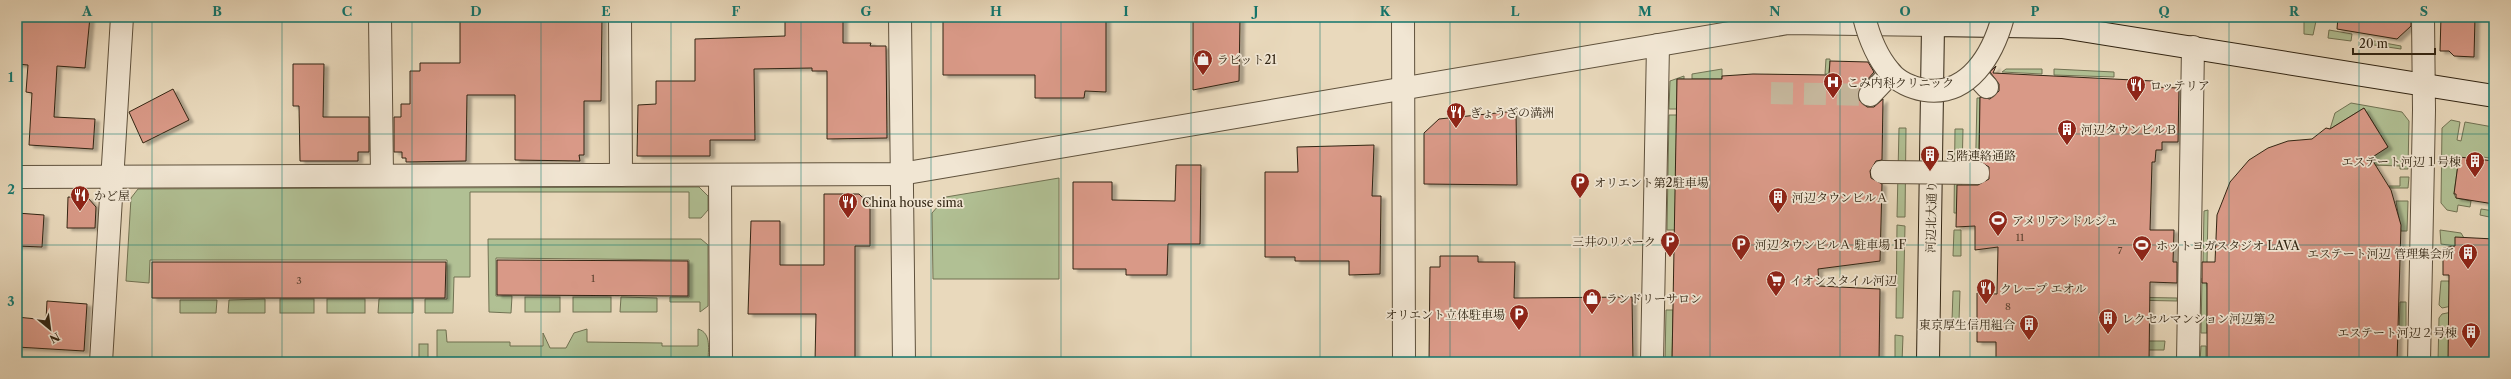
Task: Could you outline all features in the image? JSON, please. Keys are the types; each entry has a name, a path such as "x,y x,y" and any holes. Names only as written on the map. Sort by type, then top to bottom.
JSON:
{"street":[{"path":"101,362 122,17"},
{"path":"380,17 382,174"},
{"path":"620,17 621,175"},
{"path":"900,17 904,362"},
{"path":"1403,17 1404,362"},
{"path":"1864,17 1873,45 1891,73 1917,89 1931,91 1948,90 1962,84 1981,80 2002,17"},
{"path":"2419,362 2423,17"},
{"path":"17,177 382,174 873,176 901,174 1788,23 1933,20 2062,27 2494,96"},
{"name":"河辺北大通り","path":"1928,362 1933,20"},
{"path":"1652,362 1658,45"},
{"path":"2188,362 2193,47"},
{"path":"1870,94 1891,73"},
{"path":"1882,172 1978,173"},
{"path":"720,175 721,362"}],"green space":[{"path":"2304,17 2310,17 2310,20 2316,21 2313,35 2304,34"},
{"path":"2329,30 2352,34 2351,41 2328,38"},
{"path":"2374,41 2401,46 2401,49 2374,45"},
{"path":"1826,59 1830,59 1829,74 1825,74"},
{"path":"1722,69 1722,79 1692,79 1692,74"},
{"path":"2006,69 2042,69 2042,74 2002,72"},
{"path":"2054,69 2114,72 2114,77 2054,75"},
{"path":"1684,76 1684,79 1677,79 1677,109 1669,109 1670,81"},
{"path":"1977,98 1980,98 1978,187 1975,191"},
{"path":"2351,103 2402,112 2409,121 2408,169 2400,169 2400,166 2373,165 2367,160 2388,147 2364,108 2330,129 2335,113"},
{"path":"1669,115 1677,115 1675,230 1667,230"},
{"path":"2451,120 2460,122 2457,140 2461,141 2465,122 2493,127 2489,158 2483,157 2483,160 2459,157 2454,194 2456,198 2471,201 2470,207 2458,205 2457,212 2447,210 2441,203 2442,128"},
{"path":"1899,128 1906,128 1905,217 1897,217"},
{"path":"1955,129 1963,129 1961,213 1954,213"},
{"path":"2400,177 2409,177 2408,188 2390,188 2389,186 2400,186"},
{"path":"1059,178 1059,279 933,279 932,213 946,197"},
{"path":"699,187 708,196 708,210 701,218 689,218 689,192 470,192 470,277 454,277 453,313 425,313 425,299 447,299 447,260 150,260 149,283 126,281 131,198 138,189"},
{"path":"2396,201 2408,201 2407,231 2401,231"},
{"path":"2481,209 2494,211 2494,218 2480,215"},
{"path":"2208,210 2207,265 2203,265 2204,211"},
{"path":"1897,225 1905,226 1903,318 1896,318"},
{"path":"1954,230 1961,230 1961,256 1953,256"},
{"path":"2440,230 2461,233 2464,238 2455,246 2441,244"},
{"path":"488,239 701,239 708,245 708,306 700,312 700,302 670,302 670,297 689,297 689,260 496,258 496,296 512,296 511,313 489,312"},
{"path":"2202,278 2207,279 2207,333 2201,333"},
{"path":"2441,281 2449,281 2452,306 2442,308 2439,305"},
{"path":"1953,291 1960,291 1959,321 1952,321"},
{"path":"2065,296 2177,298 2177,301 2076,299"},
{"path":"525,297 560,297 560,312 525,312"},
{"path":"573,297 611,297 611,312 573,312"},
{"path":"621,297 657,298 657,312 620,312"},
{"path":"265,299 265,313 228,313 229,300"},
{"path":"280,299 314,299 314,313 280,313"},
{"path":"327,299 365,299 365,313 327,313"},
{"path":"379,299 413,299 413,313 378,313"},
{"path":"180,300 217,300 216,313 180,313"},
{"path":"2400,302 2406,302 2406,333 2399,333"},
{"path":"2493,304 2494,333 2450,362 2438,362 2439,318 2442,314"},
{"path":"1666,310 1673,310 1672,362 1665,362"},
{"path":"587,329 587,342 662,343 662,346 698,346 698,329 705,334 707,338 709,347 708,362 437,362 437,330 446,330 447,342 510,342 510,346 543,346 543,333 550,348 566,348 574,333"},
{"path":"1895,335 1903,336 1902,362 1895,362"},
{"path":"2147,341 2165,341 2164,350 2146,350"},
{"path":"419,344 428,344 428,362 419,362"},
{"path":"2201,346 2206,346 2206,362 2200,362"}],"building":[{"path":"17,17 90,17 85,68 57,66 54,117 95,119 93,149 29,145 32,93 26,92 28,65 17,64"},
{"path":"460,17 602,17 601,101 584,101 584,155 579,155 580,161 515,160 515,95 467,95 466,161 406,162 406,158 402,158 402,152 394,152 394,117 401,117 401,104 410,104 410,71 420,71 420,63 460,63"},
{"path":"785,17 843,17 843,43 871,43 870,46 886,46 887,138 827,139 827,71 812,71 812,68 754,69 755,140 710,140 710,156 637,156 638,105 656,104 656,81 695,81 695,39 785,36"},
{"path":"943,17 1106,17 1106,92 1085,91 1084,98 1035,98 1035,75 943,75"},
{"path":"1193,17 1240,17 1239,81 1193,90"},
{"path":"2338,17 2411,17 2411,26 2397,39 2337,29"},
{"path":"2441,17 2475,17 2474,57 2454,56 2449,51 2440,51"},
{"name":"河辺タウンビルＡ","path":"1830,61 1868,62 1874,72 1861,87 1858,99 1867,107 1874,107 1883,99 1882,160 1876,161 1870,171 1871,178 1882,184 1880,261 1818,269 1819,286 1880,289 1879,362 1672,362 1677,79 1722,79 1722,76 1753,74 1829,75"},
{"path":"293,64 324,64 323,117 369,117 369,152 358,152 358,161 300,161 299,106 293,106"},
{"path":"1996,66 1993,73 2153,81 2153,87 2179,88 2178,142 2162,142 2162,150 2156,150 2155,162 2152,162 2150,230 2174,230 2173,262 2177,262 2177,283 2150,282 2149,362 1996,362 1996,342 1977,342 1977,293 1997,294 1998,247 1975,250 1975,226 1956,227 1957,185 1978,185 1989,179 1989,167 1979,161 1980,97 1990,99 1999,91 1999,84 1990,72"},
{"path":"173,89 189,120 143,143 129,112"},
{"path":"2364,108 2388,147 2371,158 2391,190 2401,225 2397,362 2207,362 2207,283 2202,283 2202,262 2215,262 2217,215 2230,182 2249,160 2268,148 2288,141 2312,139 2326,128 2330,129"},
{"path":"1516,111 1517,185 1424,184 1424,133 1439,119"},
{"path":"1374,145 1372,196 1381,196 1380,274 1349,275 1349,261 1295,261 1295,257 1265,257 1265,172 1298,172 1297,147"},
{"name":"エステート河辺１号棟","path":"2459,157 2494,161 2494,204 2456,198 2456,194 2454,194"},
{"path":"1176,165 1201,165 1200,244 1168,244 1167,275 1126,275 1126,269 1073,269 1073,182 1112,182 1112,200 1175,201"},
{"path":"824,194 859,194 870,205 870,246 855,246 855,362 815,362 816,314 748,314 751,221 780,221 780,265 824,265"},
{"path":"68,197 88,198 96,207 95,228 67,228"},
{"path":"17,213 44,215 42,247 17,246"},
{"path":"2455,237 2494,239 2491,333 2494,333 2494,362 2448,362 2449,275 2443,275 2443,248 2455,246"},
{"name":"オリエント立体駐車場","path":"1440,256 1478,256 1478,262 1515,262 1514,298 1632,297 1633,362 1429,362 1430,267 1440,267"},
{"path":"497,260 688,261 688,296 497,295"},
{"path":"152,262 446,262 445,298 152,298"},
{"path":"47,301 87,304 84,351 17,347 17,317 46,320"}],"tunnel":[{"path":"1771,93 1870,95"}],"place":[{"name":"ラビット21","path":"1203,76"},
{"name":"こみ内科クリニック","path":"1833,99"},
{"name":"ロッテリア","path":"2136,102"},
{"name":"ぎょうざの満洲","path":"1456,129"},
{"name":"河辺タウンビルＢ","path":"2067,146"},
{"name":"５階連絡通路","path":"1930,172"},
{"name":"エステート河辺１号棟","path":"2475,178"},
{"name":"オリエント第2駐車場","path":"1580,199"},
{"name":"かど屋","path":"80,212"},
{"name":"河辺タウンビルＡ","path":"1778,214"},
{"name":"China house sima","path":"848,219"},
{"name":"アメリアンドルジュ","path":"1998,237"},
{"name":"三井のリパーク","path":"1670,258"},
{"name":"河辺タウンビルＡ 駐車場 1F","path":"1741,261"},
{"name":"ホットヨガスタジオ LAVA","path":"2142,262"},
{"name":"エステート河辺 管理集会所","path":"2468,270"},
{"name":"イオンスタイル河辺","path":"1776,297"},
{"name":"クレープ エオル","path":"1986,305"},
{"name":"ランドリーサロン","path":"1592,315"},
{"name":"オリエント立体駐車場","path":"1519,331"},
{"name":"レクセルマンション河辺第２","path":"2108,335"},
{"name":"東京厚生信用組合","path":"2029,341"},
{"name":"エステート河辺２号棟","path":"2471,349"}]}
